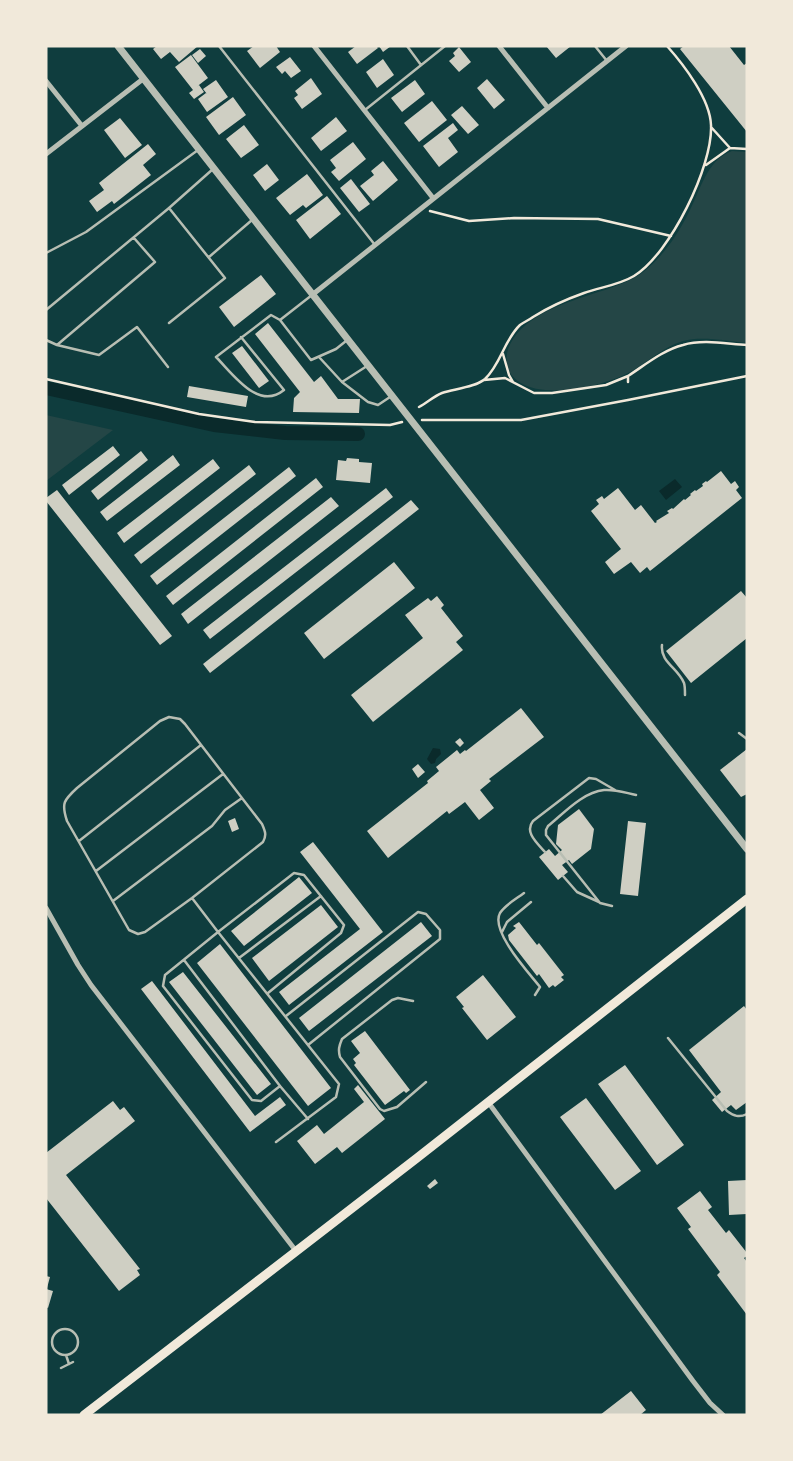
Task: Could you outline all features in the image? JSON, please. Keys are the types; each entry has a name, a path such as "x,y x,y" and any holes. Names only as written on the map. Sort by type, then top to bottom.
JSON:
{"main road":[{"path":"84,1415 747,899"}],"street":[{"path":"118,46 747,849"},
{"path":"314,46 433,198"},
{"path":"499,46 548,108"},
{"path":"312,295 626,46"},
{"path":"46,154 143,79"},
{"path":"46,80 82,126"},
{"path":"46,908 78,966 91,985 296,1251"},
{"path":"488,1102 693,1382 710,1403 723,1415"}],"lane":[{"path":"219,46 375,245"},
{"path":"407,46 421,65"},
{"path":"365,110 445,46"},
{"path":"595,46 607,61"},
{"path":"46,253 86,232 198,150"},
{"path":"46,310 134,238 213,169"},
{"path":"169,208 225,278 169,324"},
{"path":"209,257 253,219"},
{"path":"57,345 155,262 134,238"},
{"path":"280,320 312,295"},
{"path":"242,338 284,390 277,396 260,396 247,388 216,357 271,315 280,320 311,360 336,349 347,340"},
{"path":"46,340 57,345 99,355 137,327 168,367"},
{"path":"319,357 342,382 368,402 378,405 391,396"},
{"path":"342,382 367,366"},
{"path":"662,645 661,652 664,658 684,682 685,695"},
{"path":"174,717 180,719 201,745 262,824 266,837 263,842 192,898 145,932 138,934 129,930 78,841 63,810 66,798 160,721 174,717"},
{"path":"739,732 747,739"},
{"path":"78,841 201,745"},
{"path":"96,871 223,774"},
{"path":"544,852 529,832 533,821 589,778 596,779 616,791"},
{"path":"600,903 546,835 546,830 548,826 587,795 596,791 616,791 636,795"},
{"path":"113,901 212,826 224,810 242,798"},
{"path":"268,993 341,933 344,925 304,875 294,873 218,932 165,975 163,986 252,1100 261,1101 280,1086"},
{"path":"563,876 577,892 600,903 612,906"},
{"path":"524,893 500,913 498,919 504,939 540,986 535,995"},
{"path":"239,958 321,896"},
{"path":"192,898 339,1084 336,1097 276,1142"},
{"path":"502,933 507,922 531,902"},
{"path":"286,1016 418,912 426,914 440,930 440,938 308,1044"},
{"path":"184,960 280,1086 308,1119"},
{"path":"413,1001 398,998 392,1000 342,1039 339,1045 339,1052 340,1057 380,1109 384,1111 397,1106 426,1082"},
{"path":"668,1038 728,1111 736,1116 747,1114"},
{"path":"65,1329 73,1332 78,1344 74,1351 66,1355 58,1354 52,1347 52,1339 57,1332 65,1329"},
{"path":"66,1355 69,1364"},
{"path":"61,1368 73,1362"}],"path":[{"path":"484,380 520,325 558,303 586,292 619,283 634,276 652,262 671,236 700,181 705,166 711,127 707,106 698,89 667,46"},
{"path":"711,127 730,148"},
{"path":"705,166 730,148 747,149"},
{"path":"422,208 434,213 470,221 514,218 598,219 671,236"},
{"path":"419,407 440,394 484,380 504,378 534,392 552,393 606,385 628,376 667,351 684,344 747,345"},
{"path":"503,353 507,369 514,383"},
{"path":"628,376 628,382"},
{"path":"46,379 200,414 256,422 390,425 411,422 521,420 747,376"}],"shaded area":[{"path":"732,151 747,152 747,343 706,339 683,341 676,343 618,378 584,387 547,390 530,387 517,380 508,369 507,352 518,333 531,321 547,312 564,304 617,286 641,274 657,259 678,233 710,169 723,155"},
{"path":"46,415 113,430 46,481"},
{"path":"675,479 682,487 666,500 659,491"},
{"path":"433,748 440,749 441,754 435,763 431,764 427,759"}],"building":[{"path":"157,46 198,46 179,62 170,52 161,59 153,49"},
{"path":"254,46 276,46 280,52 260,68 247,51"},
{"path":"356,46 376,46 378,48 357,64 348,52"},
{"path":"379,46 391,46 383,52"},
{"path":"546,46 571,46 556,58"},
{"path":"684,46 729,46 744,65 747,63 747,132 680,49"},
{"path":"459,47 471,62 459,72 449,61 455,56 453,53"},
{"path":"200,49 206,56 198,63 192,55"},
{"path":"191,55 208,78 195,88 199,85 204,92 194,99 189,93 193,90 175,67"},
{"path":"290,57 301,71 291,78 285,71 282,74 276,67"},
{"path":"383,59 394,75 377,88 366,72"},
{"path":"311,78 322,94 302,109 294,98 298,95 295,91"},
{"path":"487,79 505,100 494,109 477,88"},
{"path":"216,80 228,97 207,112 198,99 207,94 203,89"},
{"path":"415,80 425,94 402,112 391,98"},
{"path":"233,97 246,115 219,135 206,117"},
{"path":"432,101 447,120 419,142 404,123"},
{"path":"462,106 479,125 468,134 451,115"},
{"path":"336,117 347,131 321,151 311,138"},
{"path":"120,118 142,145 125,158 104,130"},
{"path":"453,123 458,130 448,138 458,152 439,167 423,146"},
{"path":"244,125 259,145 241,158 226,139"},
{"path":"353,142 366,159 339,181 331,172 336,168 330,160"},
{"path":"148,144 156,154 143,165 151,175 114,204 112,201 97,212 89,201 104,190 99,183"},
{"path":"383,161 398,180 373,201 360,186 374,175 371,171"},
{"path":"267,164 279,180 265,191 253,175"},
{"path":"307,174 323,195 306,208 303,205 290,215 276,198"},
{"path":"351,179 370,204 359,212 340,188"},
{"path":"327,196 341,214 310,239 296,220"},
{"path":"261,275 276,294 234,327 219,307"},
{"path":"268,323 314,382 321,376 338,399 360,399 359,413 293,412 294,398 300,392 255,334"},
{"path":"242,346 269,381 259,388 232,353"},
{"path":"189,386 248,396 246,407 187,397"},
{"path":"113,446 120,455 69,495 62,485"},
{"path":"141,451 148,460 98,500 91,491"},
{"path":"173,455 180,465 107,521 100,512"},
{"path":"347,458 359,459 359,462 372,463 370,483 336,480 338,460 346,461"},
{"path":"213,459 220,468 124,543 117,533"},
{"path":"249,465 256,474 141,564 134,555"},
{"path":"289,467 296,476 157,585 150,576"},
{"path":"721,471 731,484 735,481 739,487 736,490 742,498 650,571 647,567 640,573 631,562 614,574 605,562 621,549 591,511 599,504 596,500 602,496 604,499 618,488 635,510 641,505 655,523 669,513 667,511 673,509 695,490 703,486 702,484"},
{"path":"316,478 323,487 173,605 166,596"},
{"path":"386,488 393,497 210,639 203,630"},
{"path":"57,490 172,636 160,645 46,501 46,498"},
{"path":"331,497 339,506 188,624 181,614"},
{"path":"411,500 419,509 210,673 203,664"},
{"path":"394,562 415,588 324,659 304,633"},
{"path":"741,591 747,598 747,638 691,683 666,651"},
{"path":"437,596 444,605 441,608 463,636 456,642 463,650 373,722 351,695 423,638 405,615 428,598 431,601"},
{"path":"521,708 544,737 489,779 491,781 480,790 494,808 479,820 465,802 449,814 447,811 388,858 367,831 428,783 427,781 439,771 436,767 457,750 460,754 466,751"},
{"path":"460,738 464,743 460,747 455,742"},
{"path":"747,749 747,794 741,797 720,770"},
{"path":"418,764 425,772 418,778 412,769"},
{"path":"579,809 594,829 591,849 572,864 569,860 562,865 568,872 558,880 539,857 549,849 555,856 562,850 556,844 558,825"},
{"path":"235,818 239,829 232,832 228,821"},
{"path":"628,821 646,823 638,896 620,894"},
{"path":"313,842 383,932 289,1005 279,992 360,929 300,852"},
{"path":"299,877 312,893 244,946 231,931"},
{"path":"321,905 338,927 269,981 252,958"},
{"path":"421,922 432,936 309,1031 299,1018"},
{"path":"519,922 537,945 539,943 564,975 561,977 564,980 555,987 553,985 549,988 539,974 537,976 509,940 508,935 516,928 513,926"},
{"path":"220,944 331,1088 308,1106 197,963"},
{"path":"183,972 271,1084 257,1095 169,982"},
{"path":"483,975 516,1017 487,1040 462,1008 464,1007 456,997"},
{"path":"152,981 255,1116 280,1097 286,1105 250,1132 141,989"},
{"path":"744,1006 747,1010 747,1102 736,1110 731,1105 722,1112 712,1100 721,1092 689,1050"},
{"path":"365,1031 410,1090 406,1093 404,1091 385,1105 354,1065 356,1063 353,1059 360,1053 351,1041"},
{"path":"625,1065 684,1145 657,1165 598,1084"},
{"path":"358,1085 385,1119 342,1153 337,1147 315,1164 297,1141 317,1125 324,1134 364,1102 354,1089"},
{"path":"586,1098 641,1171 615,1190 560,1117"},
{"path":"113,1101 120,1110 124,1107 135,1121 66,1175 140,1269 137,1270 140,1275 119,1291 46,1198 46,1153"},
{"path":"435,1179 438,1183 430,1189 427,1186"},
{"path":"747,1180 747,1214 729,1215 728,1181"},
{"path":"700,1191 712,1207 708,1210 726,1233 729,1230 747,1253 747,1256 744,1258 747,1262 747,1315 717,1275 720,1272 688,1229 691,1227 677,1208"},
{"path":"46,1276 50,1277 47,1288 46,1288"},
{"path":"46,1289 53,1291 48,1308 46,1307"},
{"path":"631,1391 646,1410 640,1415 600,1415"}],"waterway":[{"path":"46,388 214,425 285,433 358,434"}]}
